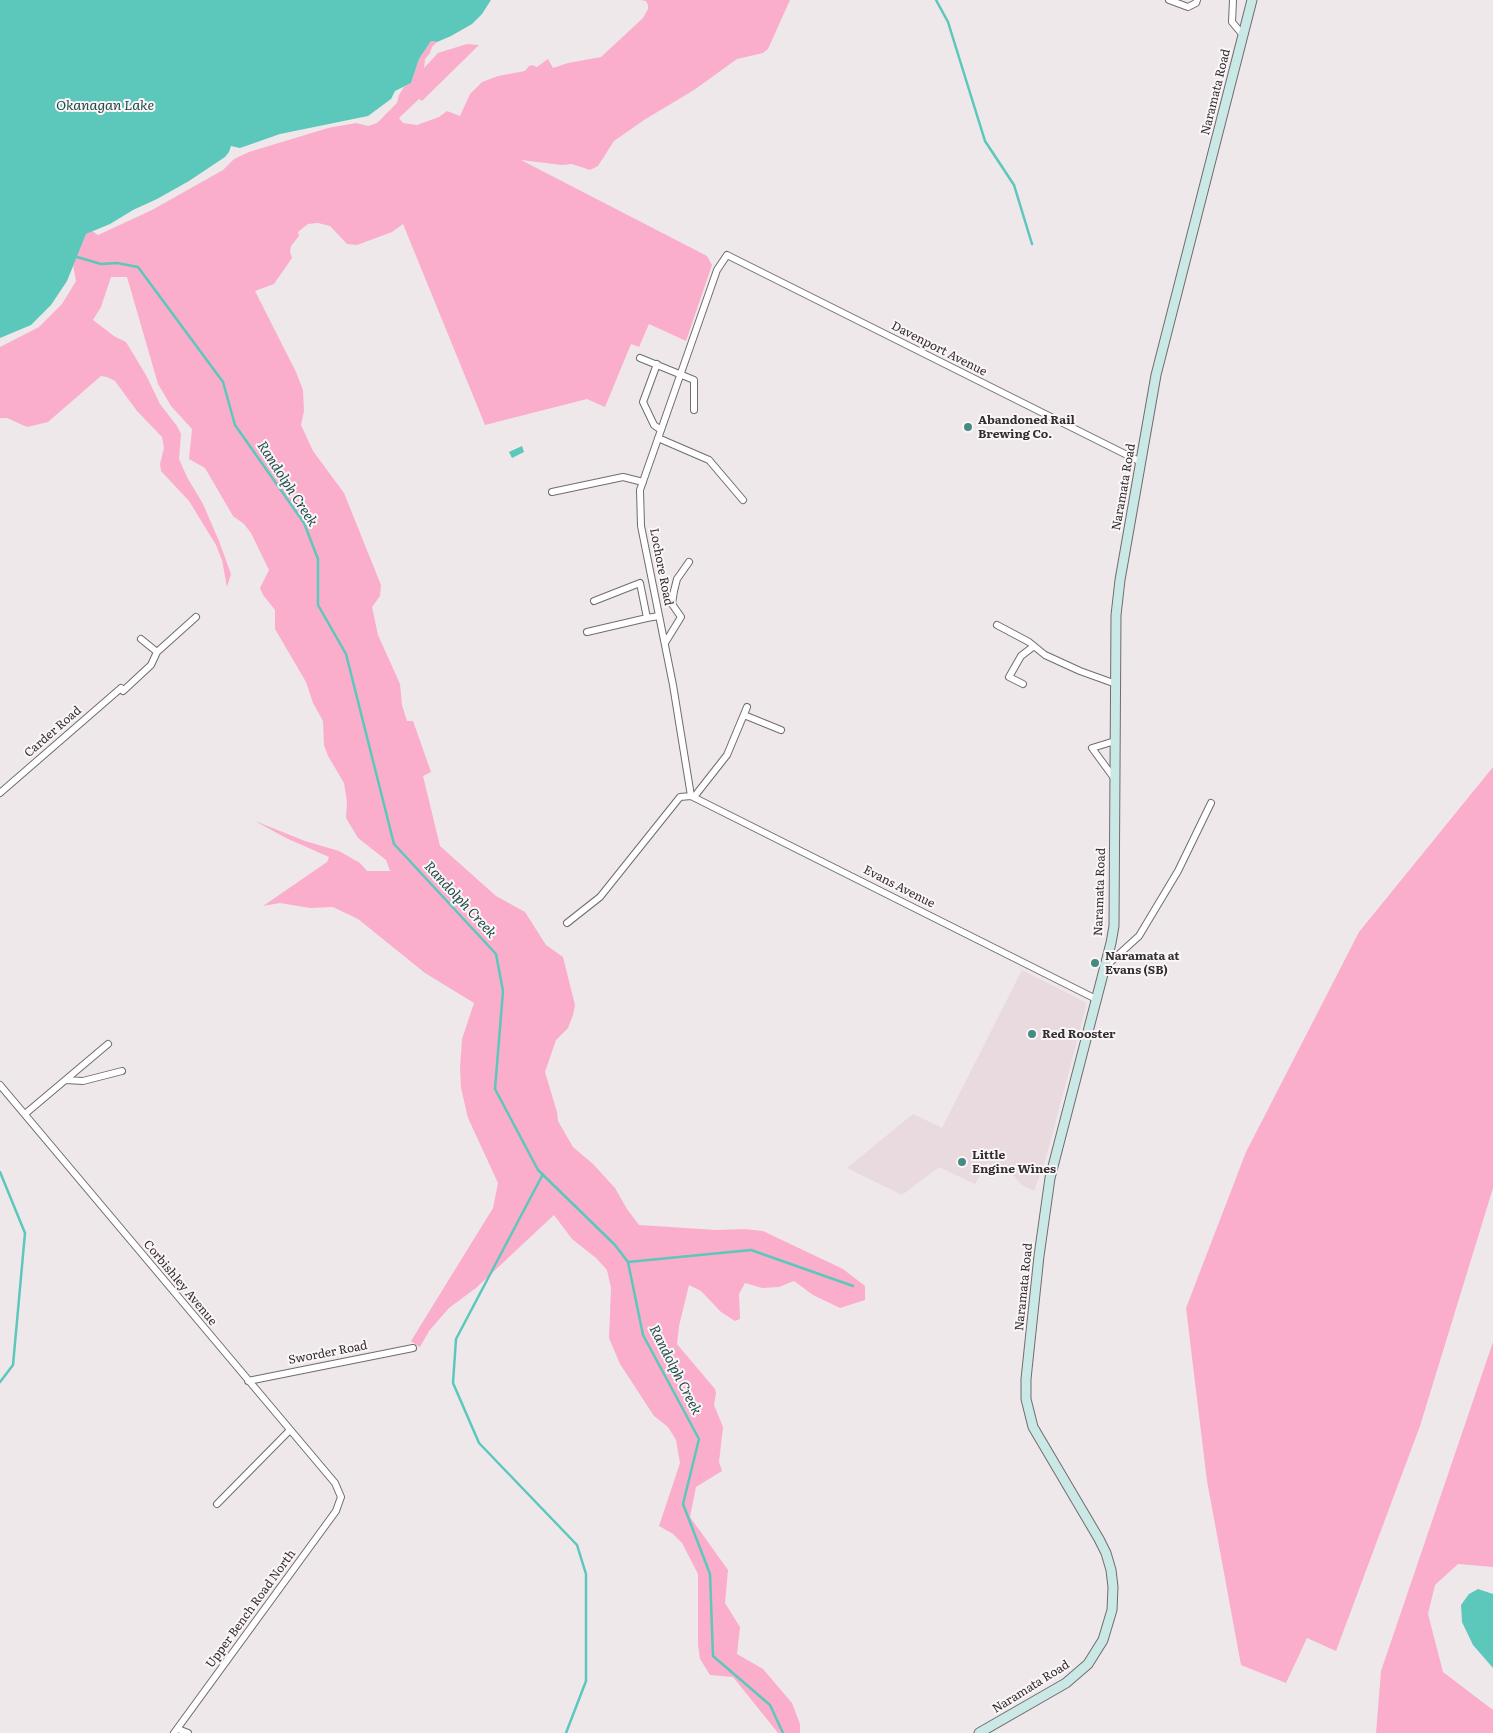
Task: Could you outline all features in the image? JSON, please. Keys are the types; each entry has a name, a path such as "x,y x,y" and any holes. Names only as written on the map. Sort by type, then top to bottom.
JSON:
{"main road":[{"name":"Naramata Road","path":"979,1733 1043,1697 1078,1674 1088,1664 1103,1640 1112,1610 1112,1570 1099,1539 1039,1440 1028,1414 1026,1379 1046,1197 1114,926 1117,599 1156,376 1252,0"}],"street":[{"path":"1169,0 1188,7 1196,3 1197,0"},
{"path":"1233,0 1232,22 1243,34"},
{"name":"Davenport Avenue","path":"727,255 1141,462"},
{"name":"Lochore Road","path":"693,796 641,526 640,490 717,270 727,255"},
{"path":"640,358 694,380 694,410"},
{"path":"657,364 644,402 654,425 661,430"},
{"path":"658,438 709,460 743,500"},
{"path":"552,492 623,477 643,482"},
{"path":"665,643 681,617 672,604 677,579 690,562"},
{"path":"594,601 640,583 647,618"},
{"path":"587,632 659,616"},
{"name":"Carder Road","path":"0,793 151,666 157,652 196,617"},
{"path":"997,625 1034,646 1045,655 1080,671 1116,684"},
{"path":"141,639 157,652"},
{"path":"1023,684 1009,677 1021,656 1034,646"},
{"path":"567,922 600,897 680,797 693,796 727,755 747,707"},
{"path":"744,715 781,730"},
{"path":"1115,741 1092,748 1115,779"},
{"name":"Evans Avenue","path":"693,796 1096,999"},
{"path":"1105,967 1139,936 1178,871 1211,803"},
{"path":"25,1114 108,1044"},
{"path":"66,1080 83,1081 122,1071"},
{"name":"Corbishley Avenue","path":"0,1085 335,1483 341,1497"},
{"name":"Sworder Road","path":"248,1381 413,1348"},
{"path":"216,1504 290,1430"},
{"name":"Upper Bench Road North","path":"176,1731 336,1511 341,1497"},
{"path":"176,1731 188,1733"}],"shaded area":[{"path":"640,0 790,0 768,49 763,53 737,59 694,90 644,120 614,141 598,166 590,170 572,164 562,165 521,160 707,256 712,265 686,341 649,324 639,347 631,344 605,407 587,399 485,425 403,224 392,232 357,245 347,244 330,226 318,223 308,224 298,232 299,236 291,246 292,258 274,284 255,291 296,372 303,390 304,411 301,425 313,451 344,493 381,585 380,596 372,607 378,635 400,684 402,705 407,721 413,721 431,772 423,776 440,846 496,896 525,912 546,945 563,957 575,1005 568,1028 556,1040 545,1072 558,1121 573,1147 593,1164 615,1188 639,1225 763,1231 843,1269 865,1286 865,1300 840,1308 813,1295 794,1281 779,1287 762,1288 745,1283 739,1294 740,1319 735,1321 721,1312 701,1291 689,1285 679,1326 677,1344 715,1389 714,1405 723,1427 719,1462 722,1471 696,1487 690,1517 728,1570 725,1603 740,1627 737,1654 763,1669 792,1703 800,1724 800,1733 778,1733 733,1677 710,1675 700,1659 698,1645 698,1574 682,1543 673,1534 659,1526 680,1463 676,1440 668,1427 654,1416 620,1364 609,1338 611,1288 607,1270 596,1258 572,1239 554,1215 476,1288 449,1308 429,1331 420,1347 411,1341 493,1208 498,1183 468,1118 461,1088 462,1039 474,1003 425,973 358,919 333,907 310,908 280,903 263,906 327,862 329,857 286,838 255,821 305,841 339,851 360,863 367,871 390,871 386,860 358,838 346,818 347,802 344,783 328,756 324,745 323,721 313,703 306,682 275,629 275,610 260,588 269,570 251,533 244,524 233,516 205,468 189,459 192,429 171,406 158,384 127,277 111,277 101,307 93,320 114,336 126,342 146,375 160,404 177,426 181,434 179,459 203,504 219,541 231,574 227,587 222,560 216,545 189,501 161,471 160,464 164,448 162,437 137,411 115,381 101,376 48,422 27,427 7,418 0,418 0,347 39,327 62,304 76,281 73,265 86,234 92,231 98,235 152,210 223,170 234,159 249,152 328,128 356,123 368,126 377,123 397,103 404,87 411,83 419,59 431,41 437,42 425,59 424,68 438,53 467,44 479,45 422,101 419,99 399,118 403,123 417,125 439,117 447,111 460,116 470,94 482,82 498,76 525,71 532,65 537,67 548,59 553,68 568,63 601,57 643,18 648,5 646,1"},
{"path":"1493,767 1493,1188 1420,1426 1336,1651 1307,1638 1286,1683 1241,1665 1207,1481 1186,1308 1246,1152 1359,932"},
{"path":"1022,970 1085,1002 1086,1007 1042,1173 1034,1191 1022,1185 1014,1176 987,1163 975,1184 939,1167 902,1195 847,1168 913,1114 942,1128"},
{"path":"1493,1342 1493,1567 1458,1564 1435,1585 1428,1614 1443,1672 1493,1710 1493,1733 1376,1733 1381,1671"}],"water":[{"name":"Okanagan Lake","path":"0,0 491,0 482,14 472,24 437,42 431,41 419,59 411,83 395,91 391,99 368,116 280,134 240,148 231,146 225,157 189,181 110,224 86,234 67,281 51,305 31,325 0,338"},
{"path":"522,446 524,452 512,458 509,452"},
{"path":"1478,1589 1493,1594 1493,1668 1473,1645 1462,1622 1461,1605 1469,1594"}],"waterway":[{"path":"936,0 948,22 985,141 1014,185 1032,244"},
{"name":"Randolph Creek","path":"77,257 101,264 117,263 138,267 223,382 235,425 304,523 318,559 318,605 346,654 394,844 496,954 503,991 495,1089 538,1170 615,1245 628,1262 643,1335 699,1439 683,1504 710,1574 713,1656 770,1705 783,1733"},
{"path":"0,1172 25,1233 13,1365 0,1382"},
{"path":"543,1174 456,1339 453,1383 479,1443 577,1545 586,1574 586,1681 566,1733"},
{"path":"628,1262 751,1250 853,1286"}],"place":[{"name":"Abandoned Rail Brewing Co.","path":"968,427"},
{"name":"Naramata at Evans (SB)","path":"1095,963"},
{"name":"Red Rooster","path":"1032,1034"},
{"name":"Little Engine Wines","path":"962,1162"}]}
